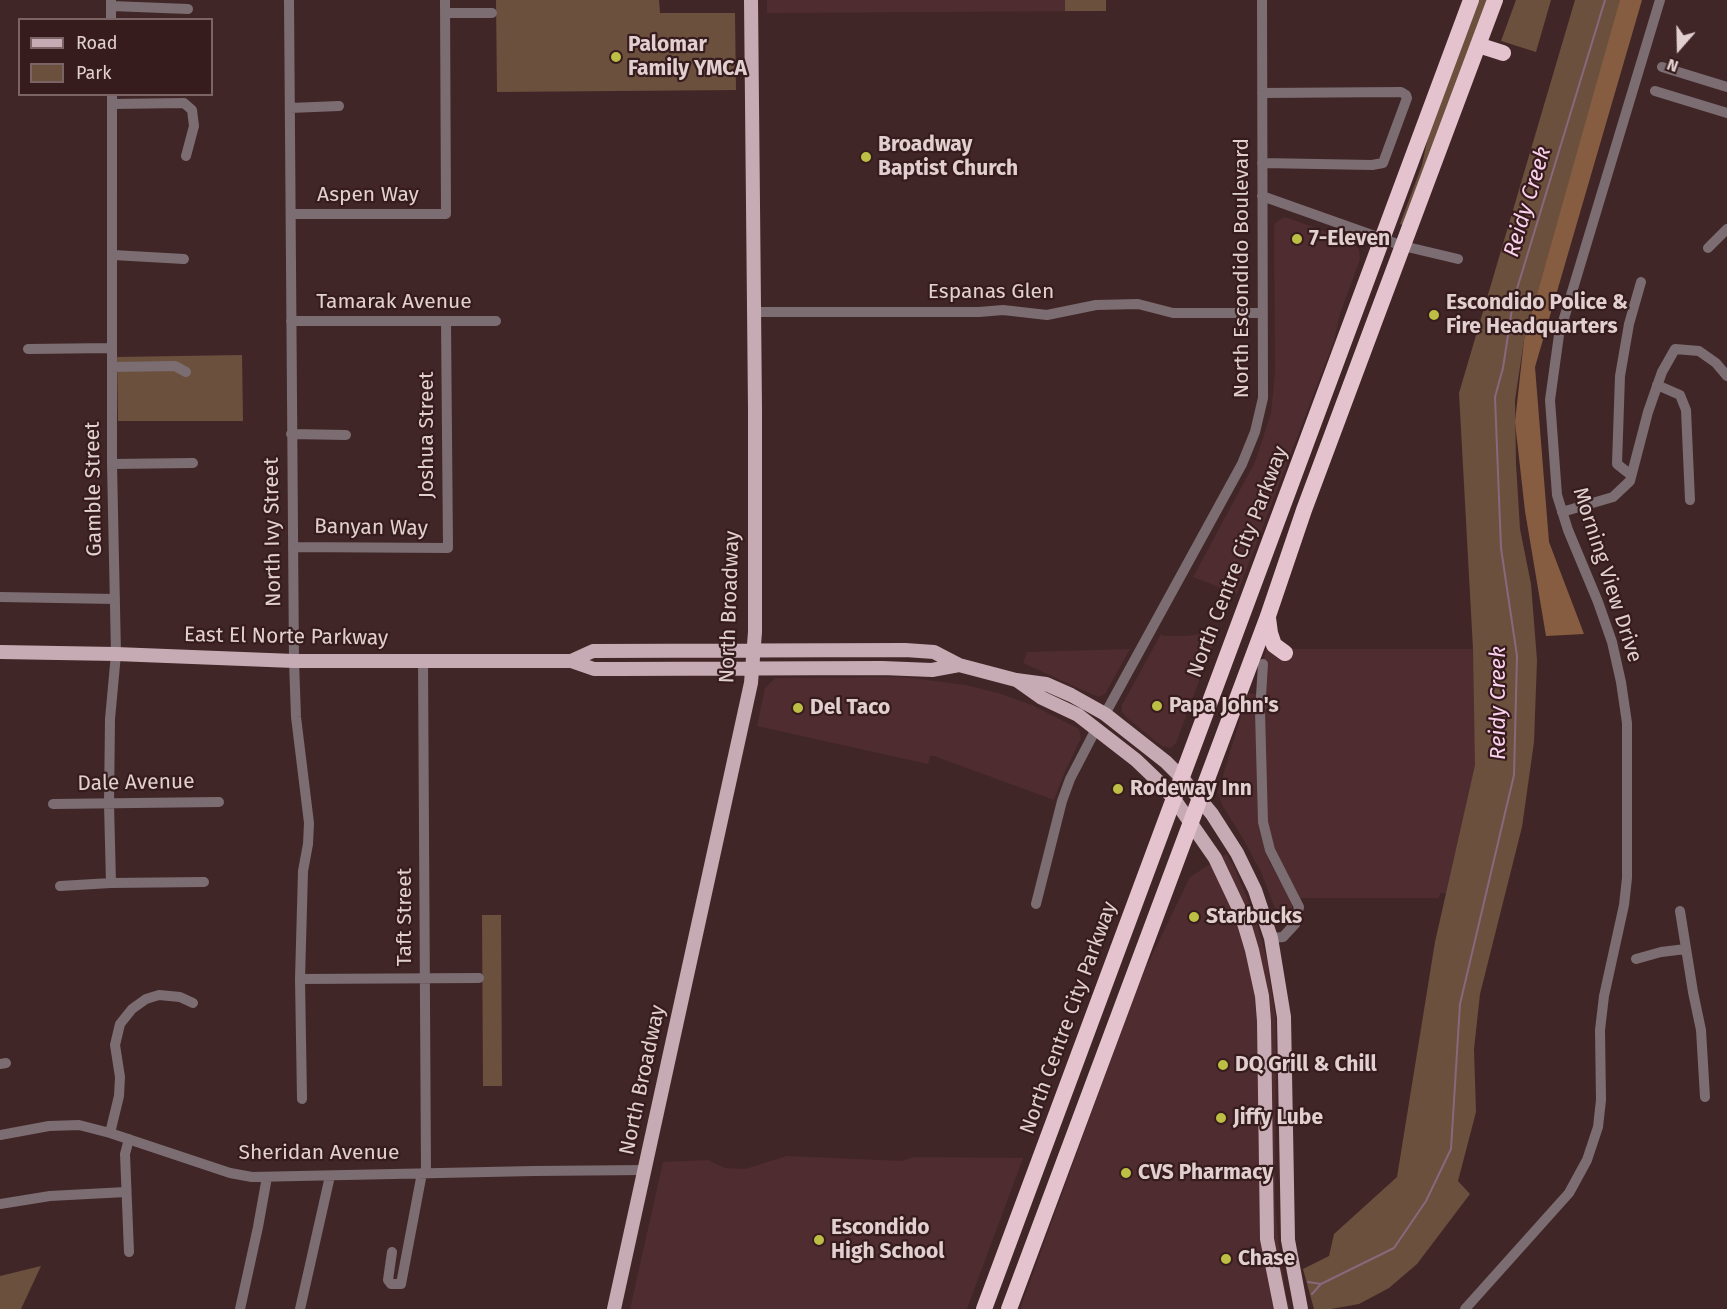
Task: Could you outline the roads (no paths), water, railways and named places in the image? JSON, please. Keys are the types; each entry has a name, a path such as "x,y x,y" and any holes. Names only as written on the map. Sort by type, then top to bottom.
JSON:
{"highway":[{"name":"North Centre City Parkway","path":"984,1309 1471,0"},
{"name":"North Centre City Parkway","path":"1009,1309 1199,798 1269,625 1304,510 1495,0"},
{"path":"1478,45 1503,53"},
{"path":"1269,625 1274,645 1285,653"},
{"path":"1263,664 1269,625"}],"main road":[{"name":"North Broadway","path":"614,1309 646,1170 752,669 754,312 751,0"},
{"name":"East El Norte Parkway","path":"571,661 593,651 906,650 934,652 959,665"},
{"name":"East El Norte Parkway","path":"0,652 294,661 571,661 594,669 882,668 932,670 959,665"},
{"path":"959,665 1016,680 1046,684 1105,714 1147,746 1182,778 1220,825 1245,869 1255,890 1271,938 1284,1017 1288,1240 1301,1309"},
{"path":"1016,680 1042,698 1078,715 1139,762 1174,799 1191,822 1215,858 1233,894 1257,971 1264,1021 1267,1239 1281,1309"}],"street":[{"name":"North Ivy Street","path":"289,0 294,661 296,717 309,823 303,871 300,979 302,1099"},
{"path":"445,0 445,13 492,13"},
{"name":"North Escondido Boulevard","path":"1105,714 1242,464 1255,432 1263,398 1262,0"},
{"name":"Morning View Drive","path":"1465,1309 1569,1192 1587,1160 1598,1127 1601,1100 1600,1030 1627,878 1627,723 1612,642 1557,495 1550,400 1559,335 1660,0"},
{"path":"111,3 188,9"},
{"name":"Aspen Way","path":"291,214 446,214 445,13"},
{"path":"1662,67 1727,87"},
{"path":"1655,91 1727,113"},
{"path":"1262,93 1401,92 1407,98 1383,163 1372,165 1262,163"},
{"path":"112,99 184,104 192,110 194,126 186,156"},
{"name":"Gamble Street","path":"111,883 110,719 116,654 112,464 112,99"},
{"path":"290,108 339,106"},
{"path":"1262,196 1403,246 1458,259"},
{"path":"1708,248 1727,229"},
{"path":"113,255 184,259"},
{"path":"1631,475 1617,464 1618,410 1620,376 1629,324 1641,282"},
{"name":"Espanas Glen","path":"754,312 979,312 1003,310 1047,315 1096,305 1138,304 1173,313 1262,313"},
{"name":"Tamarak Avenue","path":"291,321 496,321"},
{"name":"Joshua Street","path":"446,321 448,549"},
{"path":"28,349 112,348"},
{"path":"1562,512 1614,497 1630,481 1657,385 1675,349 1699,351 1716,363 1727,376"},
{"path":"112,367 175,366 186,372"},
{"path":"1657,385 1680,395 1686,410 1690,500"},
{"path":"291,434 346,435"},
{"path":"112,464 193,463"},
{"name":"Banyan Way","path":"293,547 448,549"},
{"path":"0,597 115,599"},
{"name":"Taft Street","path":"392,1251 388,1280 390,1284 401,1284 424,1173 423,660"},
{"path":"1263,664 1260,712 1263,822 1270,850 1299,907 1296,924 1283,937 1271,938"},
{"path":"1036,904 1062,801 1070,779 1096,729"},
{"name":"Dale Avenue","path":"53,804 219,802"},
{"path":"60,886 204,882"},
{"path":"1680,911 1701,1030 1704,1097"},
{"path":"1636,959 1661,952 1686,950"},
{"path":"300,979 479,978"},
{"path":"110,1133 119,1096 120,1077 115,1045 120,1024 132,1009 146,999 159,995 180,997 193,1003"},
{"name":"Sheridan Avenue","path":"0,1135 60,1125 80,1125 230,1173 246,1176 646,1170"},
{"path":"129,1140 125,1154 129,1252"},
{"path":"300,1309 330,1176"},
{"path":"240,1309 267,1177"},
{"path":"0,1204 50,1196 126,1192"}],"waterway":[{"name":"Reidy Creek","path":"1312,1294 1321,1284 1394,1248 1426,1201 1451,1149 1460,1004 1514,775 1517,656 1501,548 1495,397 1503,368 1513,302 1605,0"},
{"name":"Reidy Creek","path":"1308,1282 1321,1284"}],"place":[{"name":"Palomar Family YMCA","path":"616,57"},
{"name":"Broadway Baptist Church","path":"866,157"},
{"name":"7-Eleven","path":"1297,239"},
{"name":"Escondido Police & Fire Headquarters","path":"1434,315"},
{"name":"Papa John's","path":"1157,706"},
{"name":"Del Taco","path":"798,708"},
{"name":"Rodeway Inn","path":"1118,789"},
{"name":"Starbucks","path":"1194,917"},
{"name":"DQ Grill & Chill","path":"1223,1065"},
{"name":"Jiffy Lube","path":"1221,1118"},
{"name":"CVS Pharmacy","path":"1126,1173"},
{"name":"Escondido High School","path":"819,1240"},
{"name":"Chase","path":"1226,1259"}]}
